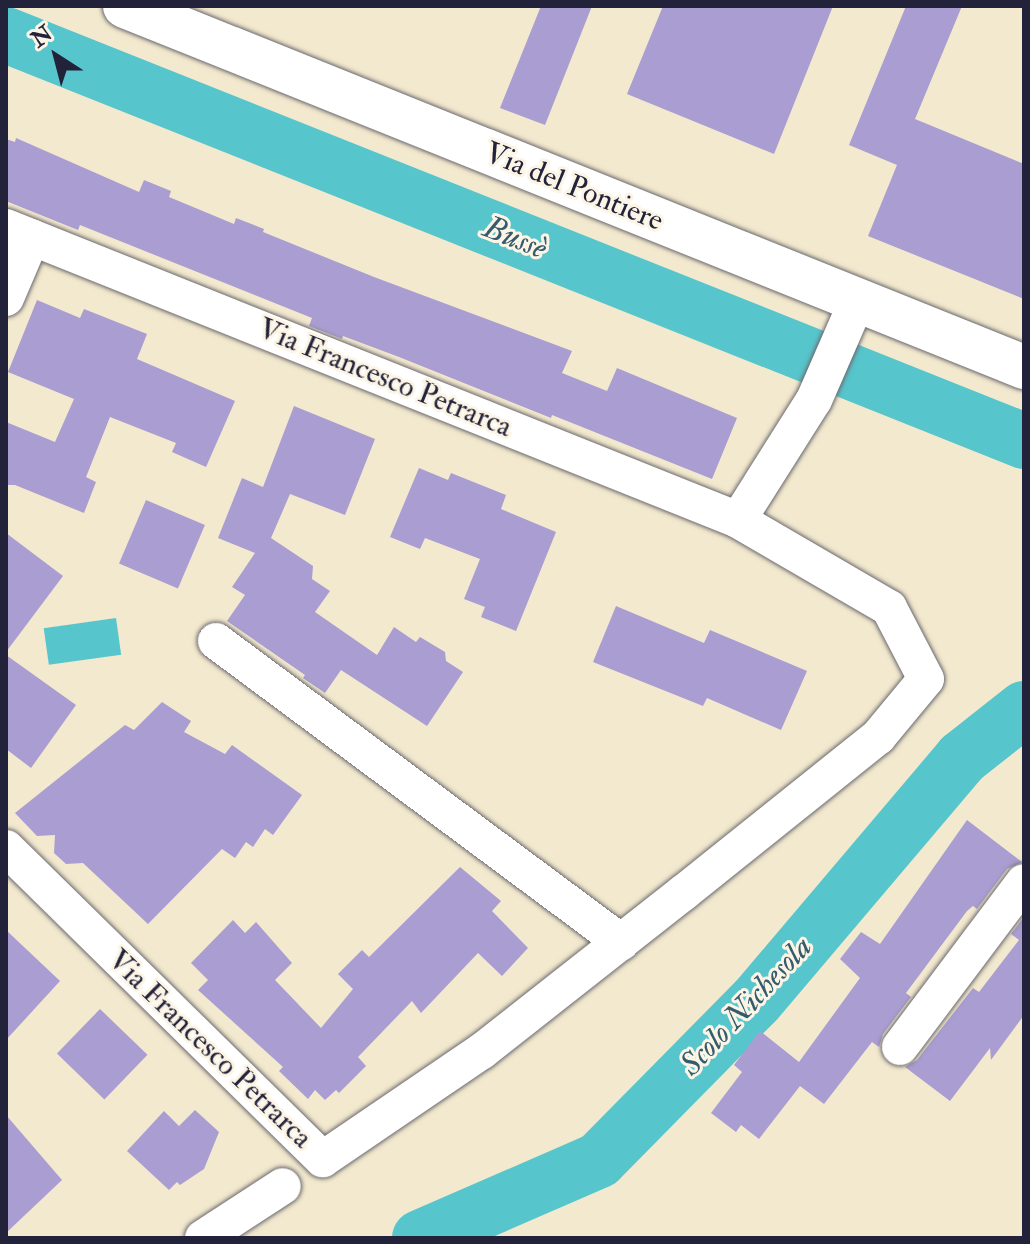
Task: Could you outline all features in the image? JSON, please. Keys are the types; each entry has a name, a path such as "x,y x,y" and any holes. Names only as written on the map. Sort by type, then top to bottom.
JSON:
{"main road":[{"name":"Via del Pontiere","path":"125,6 851,315 1024,367"}],"street":[{"name":"Via Francesco Petrarca","path":"6,298 19,232 738,520 889,608 926,679 878,737 621,942 482,1051 323,1159 6,848"},
{"path":"738,520 814,400 851,315"},
{"path":"216,641 621,942"},
{"path":"900,1047 1024,882"},
{"path":"203,1238 283,1186"}],"water":[{"path":"116,618 121,655 49,665 44,628"}],"building":[{"path":"541,6 592,6 545,125 500,108"},
{"path":"663,6 833,6 774,154 627,94"},
{"path":"906,6 962,6 915,119 1024,164 1024,299 868,236 897,165 849,145"},
{"path":"16,138 139,192 144,180 171,191 169,197 234,224 236,218 374,277 572,351 562,373 607,391 617,368 737,418 712,479 399,357 343,336 342,339 309,326 312,318 80,225 78,230 6,201 6,139 15,142"},
{"path":"37,300 80,318 84,309 147,334 137,359 235,401 206,467 172,452 176,443 110,417 86,477 96,482 84,513 15,485 6,485 6,422 55,442 74,399 8,372"},
{"path":"294,406 375,439 345,515 290,494 271,538 313,566 312,579 330,591 315,612 377,655 394,627 416,642 420,637 445,652 446,661 463,672 427,726 341,670 325,693 303,678 305,675 227,621 245,595 232,587 255,553 218,538 242,478 263,487"},
{"path":"419,468 448,480 451,473 506,495 501,509 556,532 516,631 481,617 485,607 464,599 480,559 425,538 420,549 390,537"},
{"path":"146,500 205,525 178,589 119,564"},
{"path":"6,533 63,576 6,652"},
{"path":"616,606 704,643 710,630 807,671 781,730 707,698 703,706 593,662"},
{"path":"6,655 76,705 31,768 6,749"},
{"path":"162,702 191,721 184,732 225,754 232,745 302,795 273,835 265,829 253,847 246,842 235,858 222,849 148,924 83,863 66,864 54,853 55,835 37,836 15,813 125,725 134,730"},
{"path":"967,820 1022,862 1007,869 977,909 973,906 967,911 906,993 911,997 883,1034 879,1047 872,1042 824,1104 800,1086 759,1139 741,1125 736,1132 711,1113 742,1072 734,1065 760,1031 799,1062 860,978 840,959 861,932 880,944"},
{"path":"460,867 501,901 492,911 528,948 502,976 478,953 421,1013 412,1001 358,1057 366,1066 339,1093 336,1090 325,1100 315,1090 308,1099 279,1071 283,1067 198,990 208,980 191,963 233,920 245,933 256,922 292,963 275,980 321,1028 353,989 338,974 362,950 369,957"},
{"path":"1024,917 1024,1015 991,1060 990,1048 950,1101 905,1067 917,1060 973,988 979,992 1019,940 1011,934"},
{"path":"6,930 60,981 6,1040"},
{"path":"100,1009 147,1055 104,1099 57,1054"},
{"path":"195,1110 219,1132 204,1169 180,1185 177,1182 169,1190 127,1151 164,1111 179,1126"},
{"path":"6,1115 62,1180 6,1233"}],"waterway":[{"name":"Bussè","path":"6,35 1024,441"},
{"name":"Scolo Nichesola","path":"420,1238 599,1160 756,1001 962,758 1024,709"}]}
